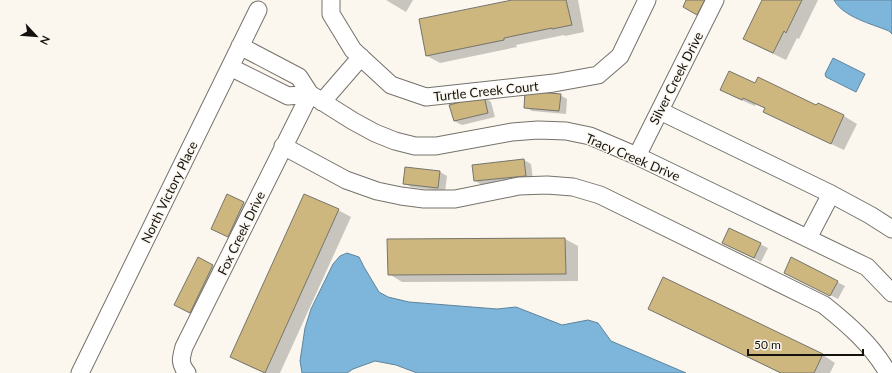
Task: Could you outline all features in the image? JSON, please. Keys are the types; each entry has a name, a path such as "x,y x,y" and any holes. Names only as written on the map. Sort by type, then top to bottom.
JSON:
{"street":[{"name":"Turtle Creek Court","path":"331,0 331,14 353,50 391,85 426,97 554,83 598,75 620,56 647,0"},
{"name":"Silver Creek Drive","path":"637,156 715,0"},
{"name":"North Victory Place","path":"80,373 258,10"},
{"name":"Tracy Creek Drive","path":"240,46 299,77 316,98 353,121 395,142 415,146 436,146 512,132 538,130 566,131 590,136 637,156 868,267 892,294"},
{"name":"Fox Creek Drive","path":"187,373 182,367 181,357 184,347 283,146 316,98 360,57"},
{"path":"230,68 288,96 316,98"},
{"path":"660,111 831,194 892,229"},
{"path":"283,146 346,180 377,191 401,196 424,199 455,199 519,186 547,185 573,187 600,196 824,305 846,322 865,341 881,360 888,373"},
{"path":"808,238 831,194"}],"water":[{"path":"834,0 892,0 892,34 889,31 866,23 844,11"},
{"path":"833,58 865,74 856,92 826,77 825,74"},
{"path":"347,253 359,257 379,292 388,297 409,302 497,309 516,307 562,325 588,320 598,323 611,341 686,373 417,373 396,365 375,361 353,369 347,373 302,373 300,361 305,328 311,309 333,264 340,256"}],"building":[{"path":"512,0 566,0 572,25 504,38 504,40 426,56 419,19"},
{"path":"686,0 705,0 697,15 683,7"},
{"path":"762,0 802,0 786,33 784,31 773,53 743,39"},
{"path":"729,71 755,83 758,77 816,105 818,103 844,115 831,144 763,112 765,108 720,90"},
{"path":"525,91 561,94 559,111 524,108"},
{"path":"484,96 488,113 454,121 449,105"},
{"path":"524,159 526,176 474,181 472,165"},
{"path":"405,167 440,171 438,188 403,184"},
{"path":"227,194 244,202 228,237 211,229"},
{"path":"304,194 339,209 265,373 230,357"},
{"path":"729,228 761,243 754,258 722,243"},
{"path":"565,238 566,274 388,275 387,239"},
{"path":"198,257 213,265 190,313 174,305"},
{"path":"791,257 838,281 830,296 784,273"},
{"path":"663,277 823,354 814,373 781,373 648,309"}]}
